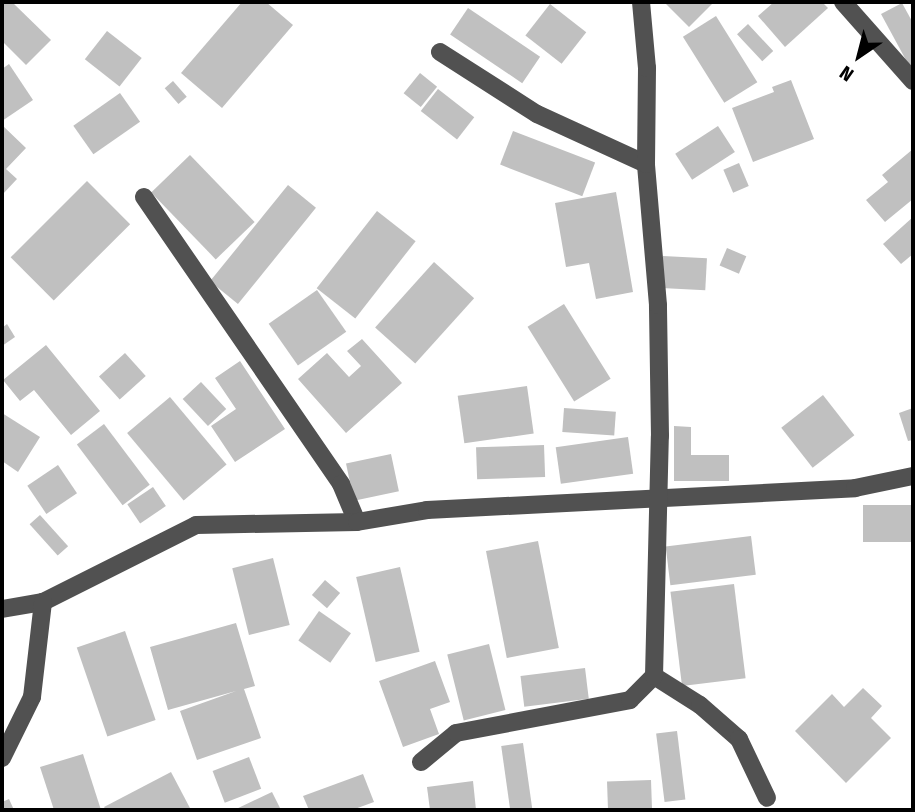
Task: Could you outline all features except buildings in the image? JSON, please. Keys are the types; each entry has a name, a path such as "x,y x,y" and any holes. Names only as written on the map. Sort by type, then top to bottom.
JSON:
{"street":[{"path":"421,762 456,733 630,700 654,676 656,498 660,436 658,305 646,164 647,68 641,2"},
{"path":"843,2 913,81"},
{"path":"440,52 537,114 646,164"},
{"path":"144,197 341,484 357,522"},
{"path":"2,609 43,602 196,525 357,522 427,510 855,488 913,476"},
{"path":"2,758 32,697 43,602"},
{"path":"654,676 692,699 739,739 767,799"}]}
